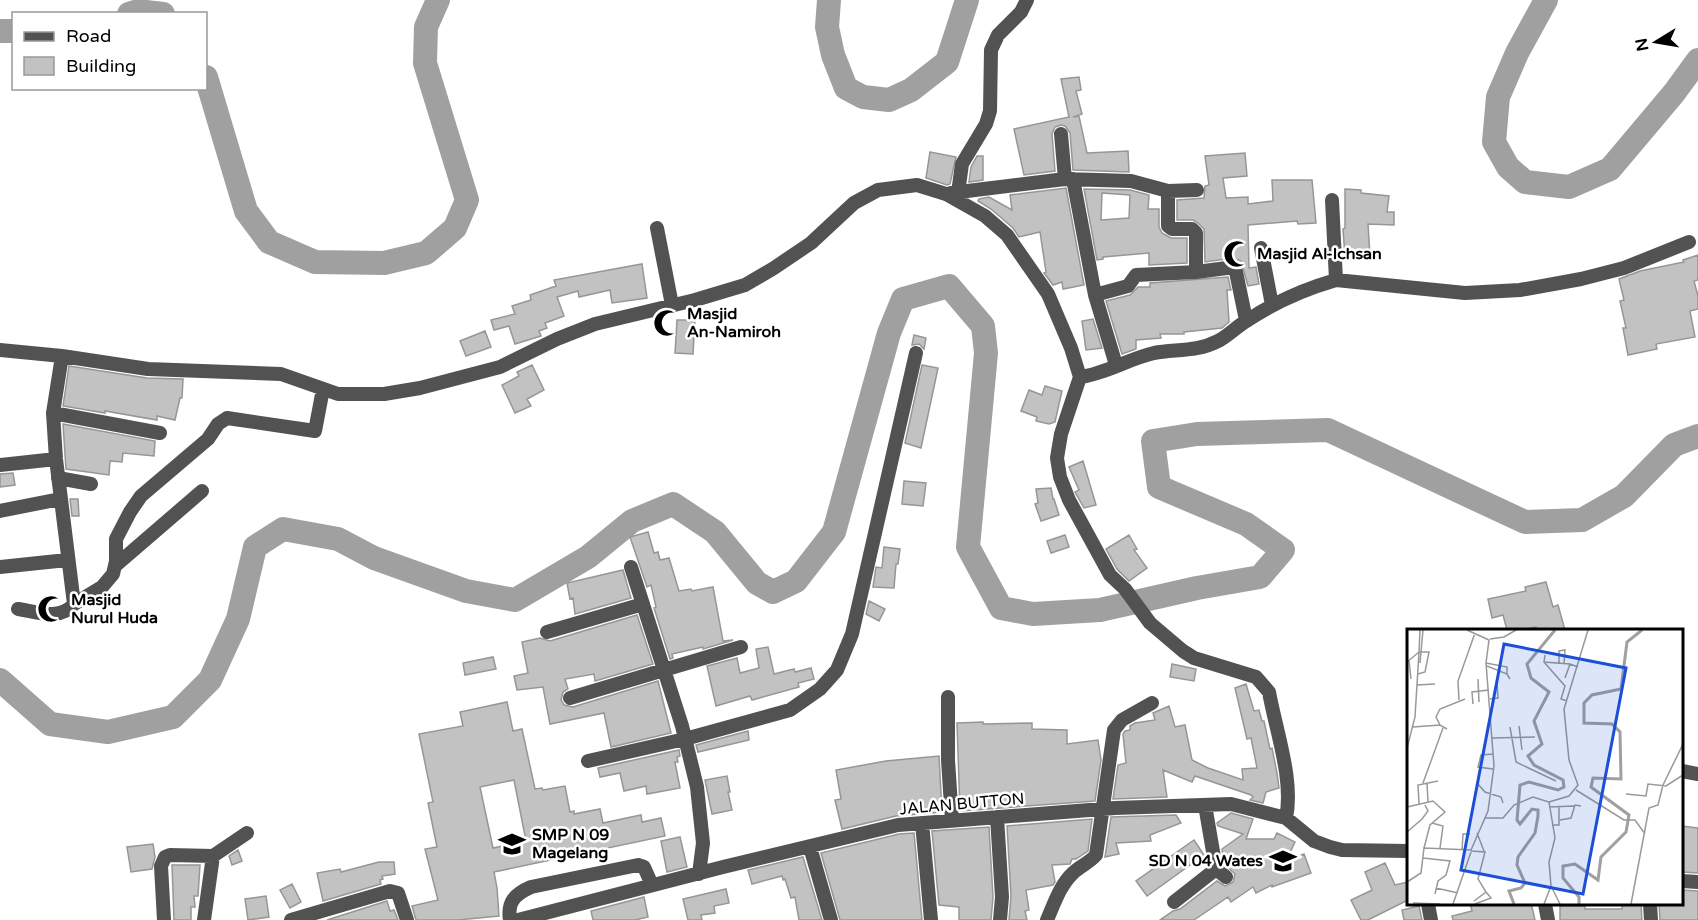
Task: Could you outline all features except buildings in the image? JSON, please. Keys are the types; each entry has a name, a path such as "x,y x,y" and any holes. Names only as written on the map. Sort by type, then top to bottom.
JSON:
{"street":[{"path":"952,193 963,164 986,124 990,111 991,50 998,35 1020,12 1027,0"},
{"path":"1061,134 1095,295 1116,365"},
{"path":"0,350 62,356 148,369 281,374 338,394 384,394 420,388 500,367 557,339 595,324 745,285 811,243 854,203 878,190 917,185 952,193 1069,179 1131,181 1168,191 1197,190"},
{"path":"1168,191 1168,226 1172,229 1195,231 1196,272"},
{"path":"952,193 1007,235 1048,294 1071,348 1080,377 1061,434 1057,458 1060,477 1085,532 1110,575 1125,589 1150,623 1194,658 1256,677 1269,692 1287,775 1290,801 1286,818"},
{"path":"1332,200 1336,280"},
{"path":"657,228 672,305"},
{"path":"1080,377 1091,376 1116,365 1153,354 1188,350 1217,342 1246,320 1272,305 1336,280 1466,293 1520,290 1581,279 1624,268 1695,242"},
{"path":"1261,248 1272,305"},
{"path":"1095,295 1128,286 1136,274 1196,272 1235,267 1246,320"},
{"path":"588,761 685,739 790,710 820,689 837,670 852,634 916,353"},
{"path":"62,356 53,413 60,499 74,604"},
{"path":"18,609 59,615 102,587 113,574 116,539 141,496 208,439 218,424 227,418 315,431 323,389"},
{"path":"53,413 160,433"},
{"path":"0,465 56,459"},
{"path":"58,478 91,484"},
{"path":"115,566 202,491"},
{"path":"0,511 60,499"},
{"path":"0,567 67,560"},
{"path":"632,567 685,739 697,787 703,843 699,874"},
{"path":"547,632 643,604"},
{"path":"570,698 741,646"},
{"path":"948,697 948,760 952,821"},
{"path":"1047,920 1061,887 1073,872 1088,864 1096,855 1114,730 1122,720 1152,703"},
{"path":"1683,771 1698,774"},
{"name":"JALAN BUTTON","path":"518,920 898,825 997,817 1101,809 1231,804 1286,818 1314,841 1330,847 1342,850 1407,851"},
{"path":"1174,902 1221,873 1205,805"},
{"path":"997,817 1002,897 1000,920"},
{"path":"922,823 931,920"},
{"path":"164,920 161,866 165,857 170,855 213,856 247,833"},
{"path":"703,843 723,867"},
{"path":"810,847 831,920"},
{"path":"204,920 213,856"},
{"path":"510,920 510,903 517,894 531,887 638,865 645,867 652,885"},
{"path":"1683,881 1698,882"},
{"path":"291,920 390,891 398,894 407,920"},
{"path":"1428,905 1431,920"},
{"path":"1545,905 1548,920"},
{"path":"1650,905 1651,920"}],"waterway":[{"path":"207,80 246,211 269,242 315,262 384,263 426,253 455,228 467,200 425,63 426,27 438,0"},
{"path":"829,0 827,27 833,55 846,88 863,97 889,100 911,90 947,62 967,0"},
{"path":"1546,0 1517,53 1498,97 1494,142 1508,167 1525,182 1569,187 1610,169 1674,93 1698,60"},
{"path":"135,12 146,12"},
{"path":"0,31 12,31"},
{"path":"0,680 50,724 108,732 173,717 210,680 238,619 255,547 283,529 338,539 374,558 466,591 515,600 588,557 632,521 673,504 715,532 757,583 773,592 796,581 834,532 889,333 903,299 949,286 983,326 986,353 968,547 1001,608 1033,614 1100,610 1197,588 1260,577 1283,550 1246,524 1159,487 1153,441 1197,434 1328,430 1525,522 1582,520 1624,496 1674,445 1698,436"}],"place":[{"name":"Masjid Al-Ichsan","path":"1237,254"},
{"name":"Masjid An-Namiroh","path":"667,323"},
{"name":"Masjid Nurul Huda","path":"51,609"},
{"name":"SMP N 09 Magelang","path":"512,844"},
{"name":"SD N 04 Wates","path":"1283,861"}]}
